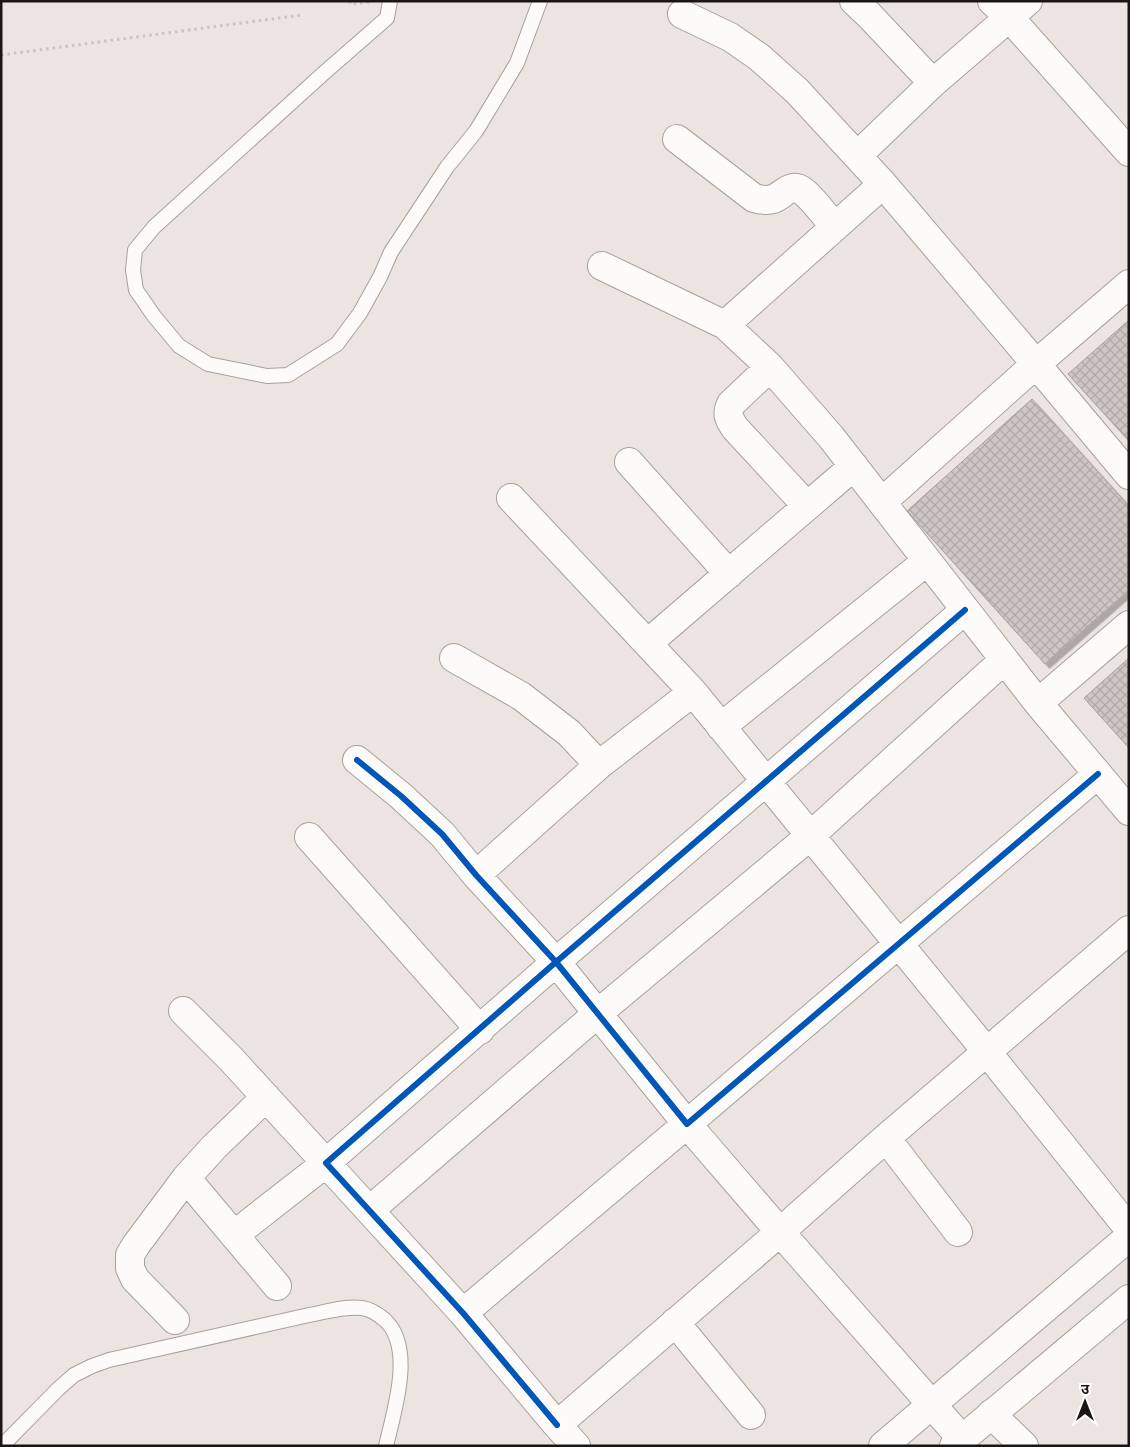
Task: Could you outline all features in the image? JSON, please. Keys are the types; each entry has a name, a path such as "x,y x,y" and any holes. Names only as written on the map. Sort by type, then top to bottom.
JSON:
{"street":[{"path":"854,1 933,83"},
{"path":"858,155 1010,6 1129,152"},
{"path":"682,14 730,37 759,57 796,91 858,155 1129,475"},
{"path":"677,139 754,198 764,201 775,198 785,190 796,188 804,191 835,227"},
{"path":"725,325 883,184"},
{"path":"602,266 725,325 770,368 831,437 1038,703 1129,811"},
{"path":"882,502 1036,364 1129,284"},
{"path":"770,368 731,404 728,410 728,418 807,506"},
{"path":"629,462 729,574"},
{"path":"648,643 854,466"},
{"path":"512,498 693,692 1129,1229"},
{"path":"721,727 928,561"},
{"path":"234,1235 326,1163 965,610"},
{"path":"1038,703 1129,625"},
{"path":"454,658 521,696 569,734 599,765"},
{"path":"370,1210 598,1014 810,836 1004,660"},
{"path":"476,875 599,765 693,692"},
{"path":"357,760 401,796 442,834 476,875 556,962 687,1124 932,1404 958,1442 1129,1299"},
{"path":"463,1313 1098,774"},
{"path":"309,837 480,1030"},
{"path":"557,1425 886,1138 1129,930"},
{"path":"183,1011 206,1033 370,1210 463,1313 576,1446"},
{"path":"175,1320 135,1279 130,1268 130,1255 186,1178 214,1147 266,1097"},
{"path":"886,1138 958,1232"},
{"path":"186,1178 277,1286"},
{"path":"884,1446 1129,1236"},
{"path":"675,1322 751,1415"},
{"path":"991,1414 1024,1446"}],"lane":[{"path":"390,1 387,18 154,226 135,250 133,270 136,290 154,316 179,346 208,364 267,376 288,375 337,344 360,313 392,252 447,168 476,131 517,63 540,1"},
{"path":"2,1446 58,1389 74,1376 92,1366 118,1358 308,1315 339,1309 363,1308 379,1314 392,1326 399,1341 400,1378 386,1446"}],"path":[{"path":"350,1 350,4 372,1"},
{"path":"1,55 302,16"}],"building":[{"path":"1129,320 1129,441 1068,374"},
{"path":"1032,399 1129,506 1129,590 1045,664 907,511"},
{"path":"1129,658 1129,748 1084,698"}],"cycle path":[{"path":"557,1425 463,1313 326,1163 965,610"},
{"path":"357,760 401,796 442,834 476,875 556,962 687,1124 1098,774"}]}
